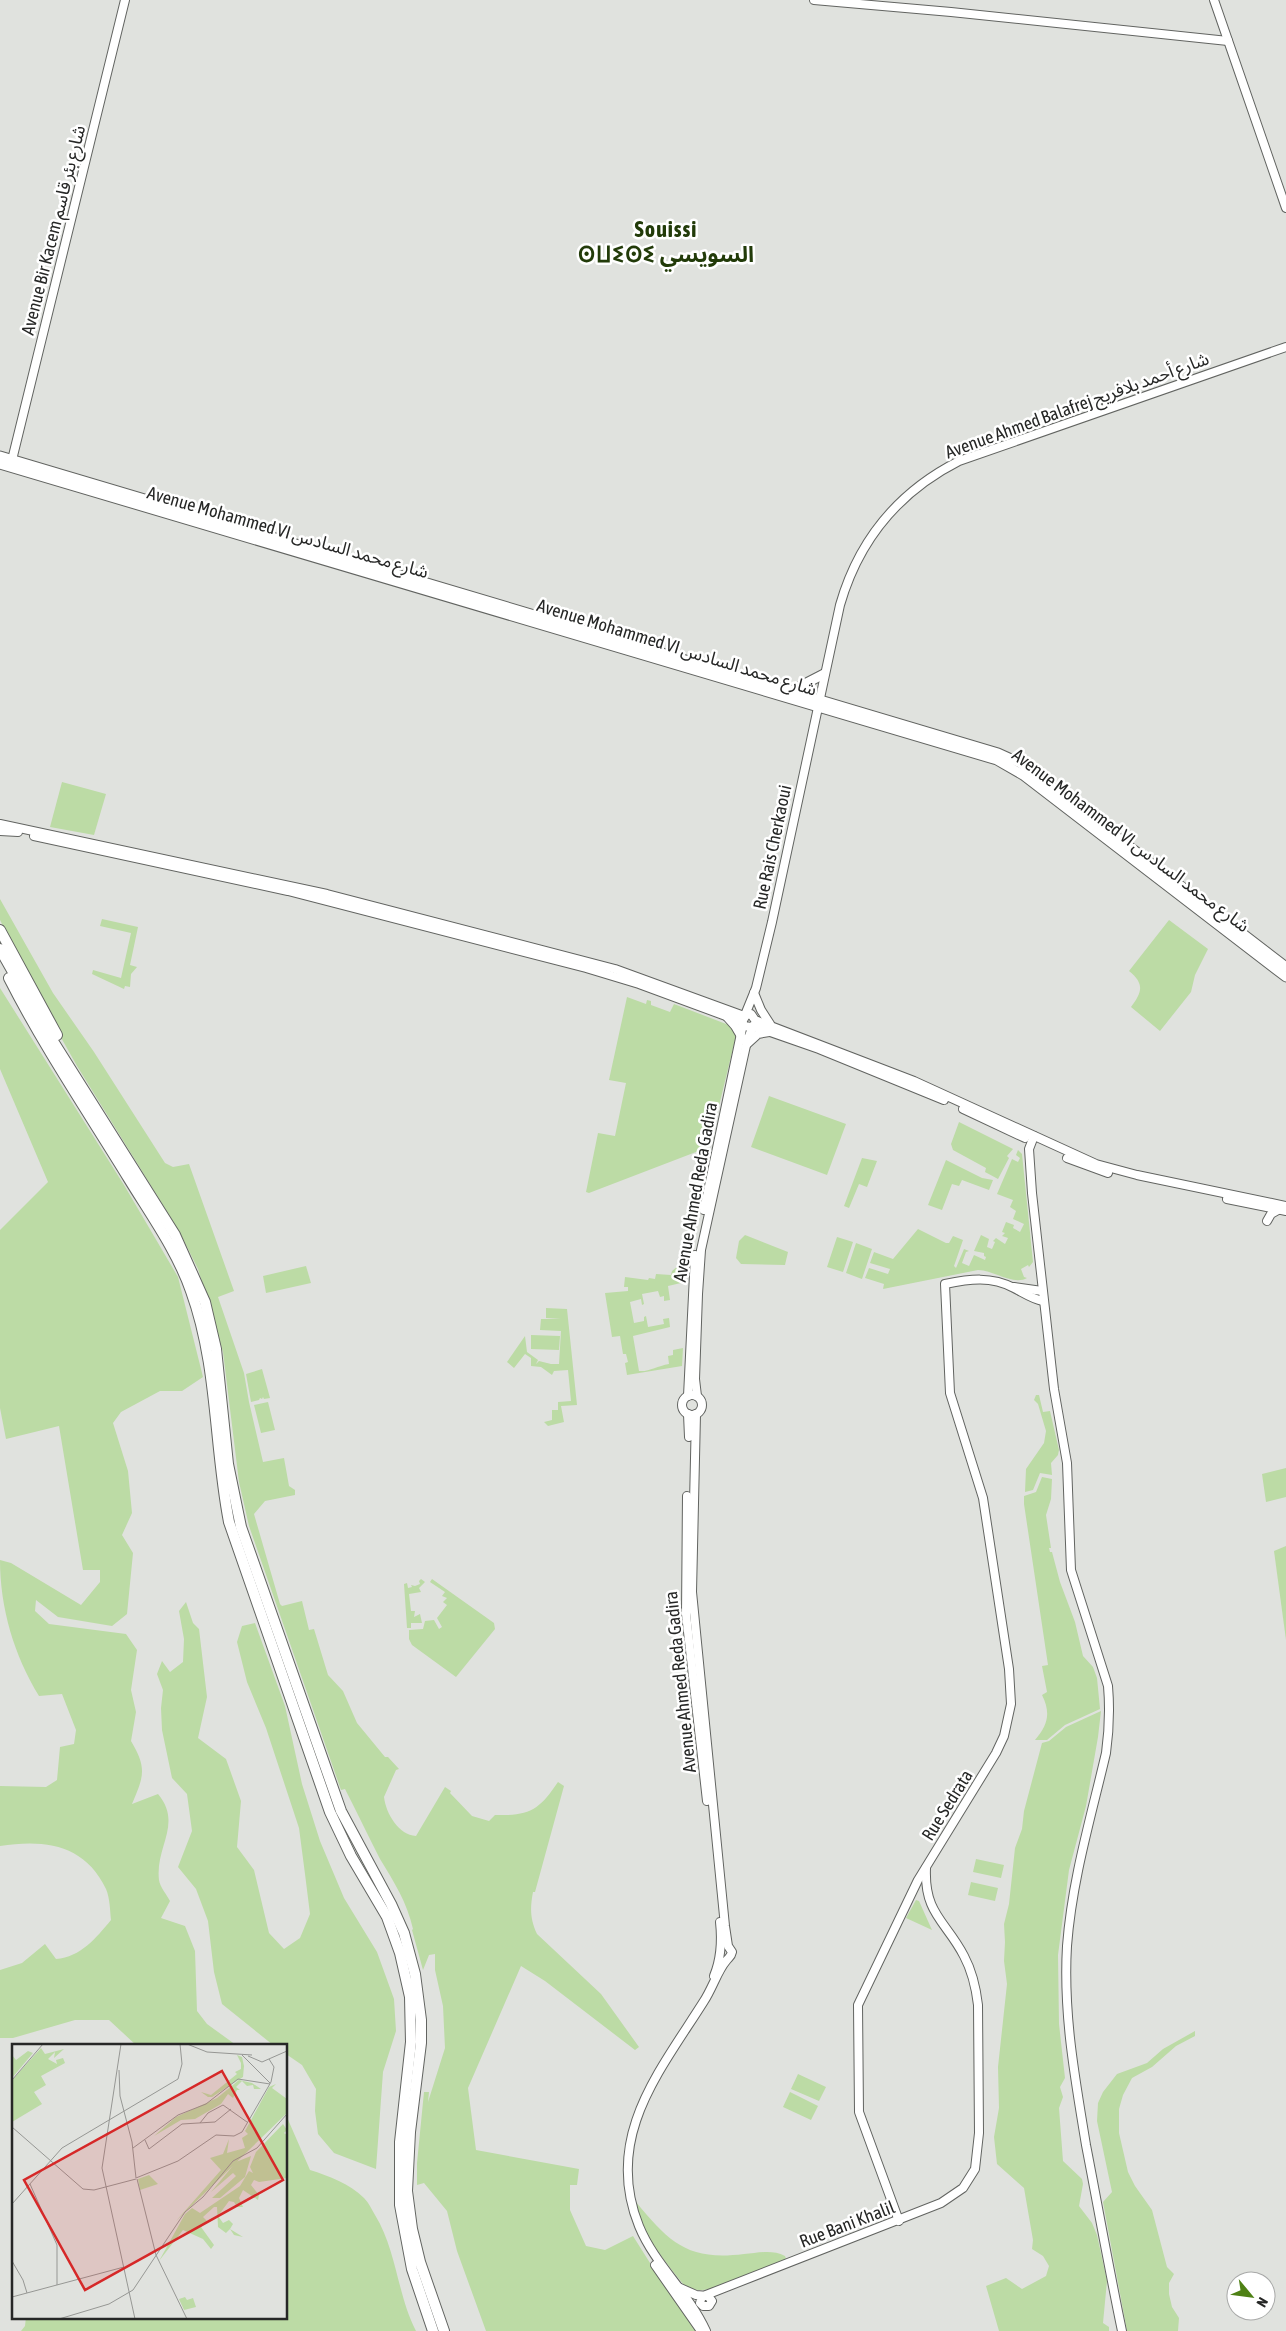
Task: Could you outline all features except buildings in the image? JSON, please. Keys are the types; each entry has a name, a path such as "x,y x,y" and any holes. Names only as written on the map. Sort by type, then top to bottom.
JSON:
{"highway":[{"path":"0,930 87,1089 94,1107"},
{"path":"0,949 44,1027 175,1235 199,1287 212,1326 228,1464 240,1527 341,1812 391,1904 404,1933 415,1974 421,2020 420,2052 410,2132 408,2198 412,2228 420,2262 444,2331"},
{"path":"0,962 22,1004 162,1233 186,1279 208,1351 222,1484 229,1522 330,1812 350,1856 386,1917 400,1953 410,1997 412,2042 400,2142 400,2205 412,2269 433,2331"},
{"path":"0,974 22,1004"}],"main road":[{"name":"Avenue Mohammed VI شارع محمد السادس","path":"0,456 11,463 818,703 981,754 1010,766 1286,976"},
{"name":"Avenue Mohammed VI شارع محمد السادس","path":"0,464 11,463 792,691 818,703 990,750 1020,764 1286,967"},
{"path":"792,691 824,674"}],"street":[{"name":"Avenue Bir Kacem شارع بئر قاسم","path":"11,463 125,0"},
{"path":"814,0 1228,41"},
{"path":"1214,0 1286,208"},
{"name":"Avenue Ahmed Balafrej شارع أحمد بلافريج","path":"818,703 843,594 858,557 883,518 907,494 927,479 959,461 1286,347"},
{"name":"Rue Rais Cherkaoui","path":"754,993 772,922 818,703"},
{"path":"0,824 327,894 602,966 914,1081 1080,1163 1104,1172 1282,1210"},
{"path":"0,830 18,832 288,891 609,974 727,1012 743,1006 754,993"},
{"path":"744,1019 754,993"},
{"path":"754,993 754,1023"},
{"path":"754,993 771,1028"},
{"path":"727,1012 742,1038"},
{"path":"744,1019 751,1014 754,1023"},
{"name":"Avenue Ahmed Reda Gadira","path":"688,1396 694,1266 713,1163 742,1038 744,1019"},
{"name":"Avenue Ahmed Reda Gadira","path":"696,1396 697,1303 701,1250 746,1046 754,1023"},
{"path":"746,1046 758,1034 771,1028"},
{"path":"1033,1139 1120,1171 1286,1206"},
{"path":"1033,1139 1029,1158 1043,1302 1054,1389 1067,1463 1071,1570 1108,1686 1109,1697 1106,1753 1072,1899 1066,1964 1066,2002 1075,2085 1122,2331"},
{"path":"1267,1221 1271,1214 1282,1210"},
{"path":"1024,1288 1033,1284 1041,1277"},
{"name":"Rue Sedrata","path":"899,2221 859,2112 858,2005 926,1866 996,1753 1004,1736 1011,1704 1008,1660 985,1506 950,1393 945,1284 982,1278 1012,1287"},
{"path":"1012,1287 1042,1291"},
{"path":"1012,1287 1043,1302"},
{"path":"688,1396 696,1396 700,1399 702,1406 692,1414 682,1406 683,1399 688,1396"},
{"name":"Avenue Ahmed Reda Gadira","path":"692,1414 692,1592 725,1947"},
{"name":"Rue Bani Khalil","path":"705,2297 941,2203 955,2195 970,2179 976,2169 979,2133 978,2008 976,1990 965,1956 930,1904 926,1891 926,1866"},
{"path":"701,2331 694,2309 642,2243 632,2220 624,2186 624,2154 630,2123 636,2106 712,1981 719,1956 725,1947 732,1950 732,1955 727,1960 708,1995 641,2103 635,2119 629,2148 628,2179 635,2216 646,2242 694,2309 706,2331"},
{"path":"719,1956 727,1960"},
{"path":"676,2286 705,2297 694,2309"}],"green space":[{"path":"62,782 106,794 94,835 50,827"},
{"path":"0,899 53,993 94,1052 165,1163 173,1167 189,1164 234,1291 218,1297 244,1373 263,1462 284,1458 289,1486 295,1490 295,1495 265,1501 254,1514 280,1604 282,1606 302,1601 309,1630 314,1629 328,1675 343,1691 357,1723 385,1757 388,1757 399,1769 396,1770 384,1797 387,1810 394,1822 404,1832 416,1836 445,1787 451,1791 450,1793 472,1816 489,1821 495,1815 517,1814 532,1809 545,1799 558,1782 564,1786 535,1892 533,1892 531,1908 533,1923 537,1934 601,1994 639,2047 635,2050 545,1981 521,1966 468,2088 476,2150 579,2169 577,2185 570,2185 570,2210 586,2246 605,2250 633,2236 669,2293 697,2331 486,2331 457,2251 447,2211 424,2183 417,2185 417,2163 424,2092 429,2092 428,2102 445,2048 443,2006 435,1970 435,1954 429,1955 423,1970 404,1901 380,1859 345,1789 341,1790 249,1526 239,1482 223,1352 198,1269 179,1231 77,1066 41,1002 0,920"},
{"path":"102,919 138,927 130,965 137,967 131,974 130,987 125,986 124,989 92,974 93,970 121,978 131,933 100,926"},
{"path":"1169,920 1208,949 1195,975 1191,992 1160,1031 1131,1007 1138,997 1140,984 1129,971"},
{"path":"0,988 124,1185 178,1277 203,1377 182,1391 160,1391 121,1412 113,1423 128,1471 132,1513 122,1535 133,1553 127,1614 112,1626 58,1617 36,1600 35,1611 49,1624 126,1634 137,1650 131,1690 136,1712 131,1741 140,1758 142,1772 132,1804 158,1794 165,1805 168,1825 159,1868 159,1880 170,1901 161,1918 185,1926 195,1951 197,2011 207,2024 235,2044 135,2044 109,2020 75,2020 13,2038 0,2038 0,1970 22,1963 45,1944 56,1959 73,1955 94,1940 111,1920 106,1889 87,1862 75,1854 62,1848 32,1843 0,1846 0,1786 46,1787 57,1780 60,1747 74,1744 76,1730 62,1694 39,1696 22,1664 10,1631 6,1613 0,1560 11,1563 81,1605 100,1582 100,1570 83,1570 59,1426 6,1439 0,1408 0,1230 48,1182 0,1069"},
{"path":"627,997 646,1004 647,1000 651,1001 651,1005 670,1012 674,1004 734,1027 737,1032 709,1147 589,1193 586,1192 598,1133 615,1136 626,1083 609,1080"},
{"path":"769,1096 846,1124 827,1175 751,1147"},
{"path":"959,1122 1013,1149 1007,1156 1009,1158 998,1179 985,1172 986,1168 953,1150 951,1144"},
{"path":"1018,1150 1022,1154 1033,1262 1029,1267 1028,1265 1021,1269 1024,1277 1027,1278 1016,1280 978,1270 883,1289 884,1284 865,1278 869,1268 888,1274 890,1269 870,1263 874,1252 893,1259 918,1229 946,1243 949,1243 953,1236 963,1240 954,1266 956,1268 964,1249 969,1251 966,1252 962,1263 969,1266 974,1255 985,1260 984,1253 974,1251 981,1235 989,1239 987,1247 992,1249 995,1242 993,1241 996,1238 1005,1244 1008,1238 1002,1236 1005,1233 1002,1232 1006,1222 1014,1225 1013,1228 1020,1232 1024,1224 1013,1219 1016,1211 1010,1207 1013,1200 997,1194 1012,1159 1018,1162 1020,1158 1016,1155"},
{"path":"862,1158 877,1161 867,1187 859,1184 849,1208 844,1206"},
{"path":"946,1160 982,1178 993,1180 989,1190 962,1180 959,1186 952,1184 942,1210 928,1205"},
{"path":"745,1235 788,1252 785,1265 741,1264 736,1258 739,1241"},
{"path":"837,1237 853,1242 843,1272 827,1267"},
{"path":"856,1243 872,1249 862,1279 846,1273"},
{"path":"306,1266 311,1283 266,1293 263,1276"},
{"path":"678,1266 681,1283 668,1286 670,1300 664,1301 664,1296 660,1297 658,1291 642,1294 644,1304 642,1305 641,1299 630,1302 634,1323 644,1321 646,1316 648,1327 664,1324 663,1319 669,1318 670,1327 633,1336 639,1371 646,1371 669,1364 668,1356 673,1355 673,1350 683,1348 682,1366 627,1375 625,1363 628,1362 626,1354 623,1354 620,1336 612,1337 605,1293 628,1291 628,1287 624,1287 625,1277 655,1279 656,1274 671,1275 672,1271"},
{"path":"546,1308 567,1309 577,1405 561,1406 564,1422 548,1426 544,1422 552,1420 552,1410 558,1410 558,1402 571,1401 568,1370 554,1371 552,1375 541,1367 531,1366 531,1358 525,1354 514,1368 507,1362 525,1336 527,1352 538,1360 536,1364 539,1361 559,1364 561,1331 540,1330 541,1319 561,1319 546,1318"},
{"path":"531,1335 560,1336 559,1350 531,1349"},
{"path":"262,1369 270,1398 264,1399 263,1397 251,1402 246,1374"},
{"path":"1036,1395 1039,1395 1043,1412 1050,1411 1059,1450 1058,1455 1051,1463 1052,1475 1040,1473 1033,1490 1025,1492 1026,1469 1044,1443 1046,1431 1038,1404 1034,1400"},
{"path":"268,1402 275,1430 261,1433 254,1405"},
{"path":"1286,1468 1286,1497 1266,1502 1262,1474"},
{"path":"1042,1477 1052,1479 1051,1499 1046,1515 1050,1552 1052,1552 1060,1582 1075,1622 1083,1656 1093,1667 1097,1678 1100,1709 1065,1725 1047,1740 1035,1740 1047,1719 1047,1708 1042,1695 1047,1692 1042,1666 1048,1665 1024,1496 1036,1492"},
{"path":"1286,1546 1286,1640 1274,1551"},
{"path":"421,1579 425,1582 419,1588 421,1592 409,1594 411,1611 415,1611 414,1617 420,1614 422,1623 411,1623 411,1628 407,1628 404,1584 407,1583 408,1588 412,1587 411,1585 420,1584 419,1581"},
{"path":"432,1579 494,1623 495,1629 456,1677 412,1645 409,1639 409,1630 423,1629 425,1621 434,1620 439,1629 442,1627 437,1618 447,1605 443,1602 447,1598 442,1596 445,1592 430,1582"},
{"path":"186,1602 193,1623 199,1629 207,1697 198,1738 226,1759 241,1801 237,1847 254,1870 269,1933 284,1949 300,1938 310,1914 299,1828 266,1728 247,1682 237,1642 242,1626 255,1623 285,1706 302,1784 320,1841 344,1898 377,1952 394,1999 396,2031 383,2072 376,2169 334,2153 318,2134 315,2111 316,2089 302,2065 288,2055 288,2044 272,2044 222,2004 214,1972 208,1921 196,1889 178,1867 192,1831 187,1794 172,1778 162,1730 161,1708 163,1690 157,1674 162,1661 170,1672 183,1662 184,1639 179,1611"},
{"path":"1101,1711 1086,1806 1069,1870 1058,1955 1059,2024 1065,2078 1060,2087 1063,2097 1059,2108 1063,2161 1082,2179 1083,2184 1079,2206 1092,2223 1097,2235 1107,2281 1103,2323 1109,2327 1109,2331 999,2331 986,2286 1006,2278 1022,2289 1046,2276 1049,2266 1043,2256 1032,2249 1033,2240 1024,2188 997,2164 994,2137 999,2108 998,2067 1007,1984 1004,1961 1004,1924 1009,1904 1015,1848 1022,1829 1024,1811 1042,1743 1049,1741 1066,1727"},
{"path":"976,1859 1004,1865 1001,1878 973,1872"},
{"path":"971,1882 998,1888 995,1901 968,1895"},
{"path":"916,1900 919,1901 932,1930 906,1918"},
{"path":"1195,2031 1195,2036 1176,2046 1152,2067 1132,2078 1123,2095 1119,2109 1119,2133 1128,2172 1135,2186 1152,2210 1167,2267 1174,2274 1169,2283 1169,2294 1172,2307 1179,2318 1178,2331 1127,2331 1103,2202 1112,2192 1097,2121 1098,2103 1103,2092 1117,2074 1147,2063 1163,2049"},
{"path":"798,2074 826,2087 819,2101 791,2089"},
{"path":"790,2092 818,2106 811,2120 783,2107"},
{"path":"288,2120 310,2170 346,2185 364,2198 370,2206 388,2243 405,2302 416,2331 21,2331 25,2326 26,2318 288,2318"},
{"path":"636,2202 670,2238 694,2251 708,2255 770,2252 785,2256 786,2259 718,2287 699,2290 691,2289 684,2285 654,2245 641,2222"}],"district":[{"name":"Souissi ⵙⵡⵉⵙⵉ السويسي","path":"666,242"}]}
